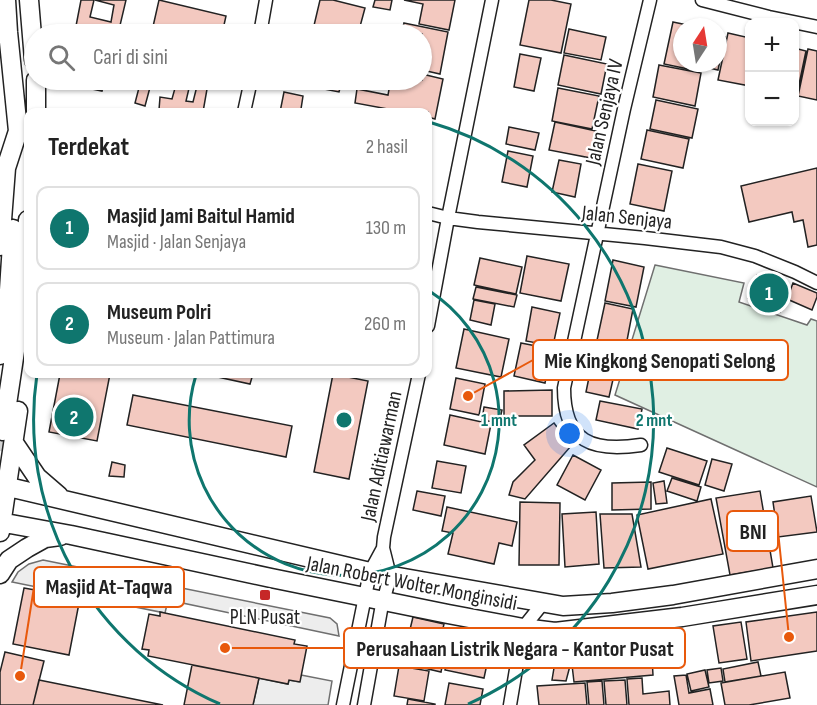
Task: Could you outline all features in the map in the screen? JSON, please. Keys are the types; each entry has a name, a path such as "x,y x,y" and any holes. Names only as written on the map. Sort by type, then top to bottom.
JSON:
{"main road":[{"path":"0,355 9,290 18,131 5,53 6,0"},
{"path":"29,0 31,24"},
{"path":"36,90 36,108"},
{"path":"0,246 6,168 18,131"},
{"path":"1,526 3,486 24,291"},
{"path":"7,449 24,362"},
{"path":"7,449 63,500"},
{"name":"Jalan Robert Wolter Monginsidi","path":"3,486 370,572 563,606 612,603 673,595 817,569"},
{"name":"Jalan Robert Wolter Monginsidi","path":"1,526 71,535 271,578 523,628 555,632 682,617 817,595"},
{"path":"0,574 9,560 45,538 71,535"},
{"path":"673,595 682,617"}],"street":[{"path":"262,24 266,0"},
{"path":"432,304 492,0"},
{"name":"Jalan Senjaya IV","path":"641,445 605,448 582,439 575,432 568,416 564,388 650,0"},
{"path":"702,0 734,4 769,17 817,27"},
{"path":"245,108 249,90"},
{"name":"Jalan Senjaya","path":"432,214 448,218 721,247 755,256 817,283"},
{"name":"Jalan Aditiawarman","path":"390,576 383,548 384,537 418,378"},
{"name":"Jalan Aditiawarman","path":"343,705 370,572 383,548"},
{"path":"364,705 383,600 390,576"},
{"path":"510,705 523,628 543,603"}],"green space":[{"path":"655,265 744,283 739,302 807,325 811,319 817,321 817,487 615,395"}],"shaded area":[{"path":"43,560 330,618 337,624 339,636 168,600 165,613 12,582 18,572 29,564"},
{"path":"301,675 332,681 328,705 253,705 259,678 288,684 289,680 299,682"}],"building":[{"path":"81,0 94,0 90,17 111,22 114,5 95,0 126,0 120,24 76,24"},
{"path":"159,0 226,16 224,24 154,24"},
{"path":"320,0 333,0 365,8 361,24 314,24"},
{"path":"375,0 392,0 390,10 373,7"},
{"path":"404,0 455,0 449,30 432,27 432,24 419,24 423,4"},
{"path":"529,0 551,0 571,4 561,53 520,45"},
{"path":"673,22 673,66 664,64"},
{"path":"432,29 448,32 440,74 432,72"},
{"path":"569,29 606,37 601,60 564,53"},
{"path":"728,33 745,37 745,85 718,80 720,72 727,72"},
{"path":"799,49 806,51 799,85"},
{"path":"808,49 817,51 817,100 799,96"},
{"path":"520,54 541,58 534,91 514,87"},
{"path":"564,55 607,64 601,94 558,85"},
{"path":"659,65 673,68 673,72 701,73 695,106 653,97"},
{"path":"432,76 443,79 435,119 432,118 432,108 382,108 355,103 357,90 388,95 389,90 432,90"},
{"path":"558,88 599,96 592,129 552,121"},
{"path":"138,90 149,90 145,106 135,103"},
{"path":"174,90 189,90 186,101 193,102 196,90 207,90 204,108 159,108 160,97 172,99"},
{"path":"284,92 303,96 301,108 281,108"},
{"path":"656,100 698,109 692,138 650,129"},
{"path":"555,122 596,131 591,158 549,150"},
{"path":"509,127 539,133 535,150 506,144"},
{"path":"647,130 689,139 683,168 641,159"},
{"path":"508,151 533,156 527,187 502,182"},
{"path":"559,160 581,164 575,197 552,192"},
{"path":"638,164 672,171 664,211 630,204"},
{"path":"817,168 817,245 808,247 803,220 794,222 792,212 749,222 741,186"},
{"path":"527,256 569,264 561,301 520,293"},
{"path":"480,258 522,267 516,294 474,285"},
{"path":"613,260 644,267 636,307 605,301"},
{"path":"757,275 789,289 780,312 748,298"},
{"path":"793,283 817,293 812,310 787,299"},
{"path":"476,287 517,295 514,307 473,299"},
{"path":"474,300 495,304 491,325 470,320"},
{"path":"605,303 633,309 625,351 596,345"},
{"path":"532,307 560,313 553,346 526,341"},
{"path":"464,329 509,339 501,377 456,368"},
{"path":"521,343 552,349 545,383 514,376"},
{"path":"595,348 619,353 609,397 586,392"},
{"path":"59,378 109,378 97,441 49,432"},
{"path":"222,378 252,378 250,384"},
{"path":"332,378 368,381 349,479 314,472"},
{"path":"456,378 485,384 479,415 450,409"},
{"path":"552,390 552,416 504,416 504,391"},
{"path":"133,395 292,426 286,457 127,425"},
{"path":"600,401 642,409 638,429 596,420"},
{"path":"484,407 502,410 499,423 482,420"},
{"path":"450,415 491,424 485,454 444,445"},
{"path":"554,423 571,446 525,499 509,495 513,482 535,460 524,445"},
{"path":"667,448 707,461 699,485 659,472"},
{"path":"573,455 601,470 585,500 557,485"},
{"path":"712,459 732,464 724,491 705,485"},
{"path":"437,461 466,466 461,493 432,488"},
{"path":"112,462 125,465 124,477 109,476"},
{"path":"672,478 701,487 697,501 667,491"},
{"path":"664,481 667,503 656,504 653,483"},
{"path":"651,482 651,509 612,510 612,483"},
{"path":"417,491 445,496 441,516 413,510"},
{"path":"760,491 773,568 730,575 716,498"},
{"path":"811,496 817,532 778,537 773,502"},
{"path":"711,499 723,554 648,569 637,515"},
{"path":"520,502 560,503 559,565 519,565"},
{"path":"447,507 517,522 512,546 499,543 494,564 448,554 453,533 442,531"},
{"path":"596,512 599,564 565,567 562,514"},
{"path":"600,514 632,514 641,567 604,568"},
{"path":"24,588 80,598 69,655 13,644"},
{"path":"160,612 295,640 294,644 307,646 300,682 289,680 288,684 148,656 149,650 142,649 149,614 160,616"},
{"path":"817,612 817,651 751,661 746,622"},
{"path":"413,617 444,624 437,653 406,646"},
{"path":"741,622 747,659 719,663 713,626"},
{"path":"453,628 493,636 484,678 445,670"},
{"path":"592,639 594,661 571,662 566,681 552,680 557,650 568,641"},
{"path":"401,647 444,657 441,672 398,662"},
{"path":"5,652 44,661 33,705 0,705 0,672"},
{"path":"652,658 653,675 574,682 572,665"},
{"path":"758,662 761,676 725,682 723,669"},
{"path":"192,665 259,678 253,705 184,705"},
{"path":"399,666 429,671 424,701 394,696"},
{"path":"721,668 723,681 709,683 707,670"},
{"path":"705,670 709,687 691,691 687,674"},
{"path":"785,672 790,698 749,705 725,705 721,683"},
{"path":"686,675 689,693 710,689 713,705 679,705 674,676"},
{"path":"642,678 643,694 669,691 670,705 629,705 627,679"},
{"path":"39,680 163,705 33,705"},
{"path":"625,680 627,705 606,705 604,681"},
{"path":"602,681 604,705 589,705 587,682"},
{"path":"449,683 483,689 480,705 445,705"},
{"path":"585,683 587,705 539,705 537,686"},
{"path":"408,699 435,704 435,705 407,705"}],"tunnel":[{"path":"0,451 3,431"}],"place":[{"name":"Masjid Jami Baitul Hamid","path":"769,293"},
{"name":"Mie Kingkong Senopati Selong","path":"468,396"},
{"name":"Museum Polri","path":"74,417"},
{"name":"PLN Pusat","path":"265,595"},
{"name":"BNI","path":"789,637"},
{"name":"Perusahaan Listrik Negara - Kantor Pusat","path":"225,648"},
{"name":"Masjid At-Taqwa","path":"20,676"}]}
